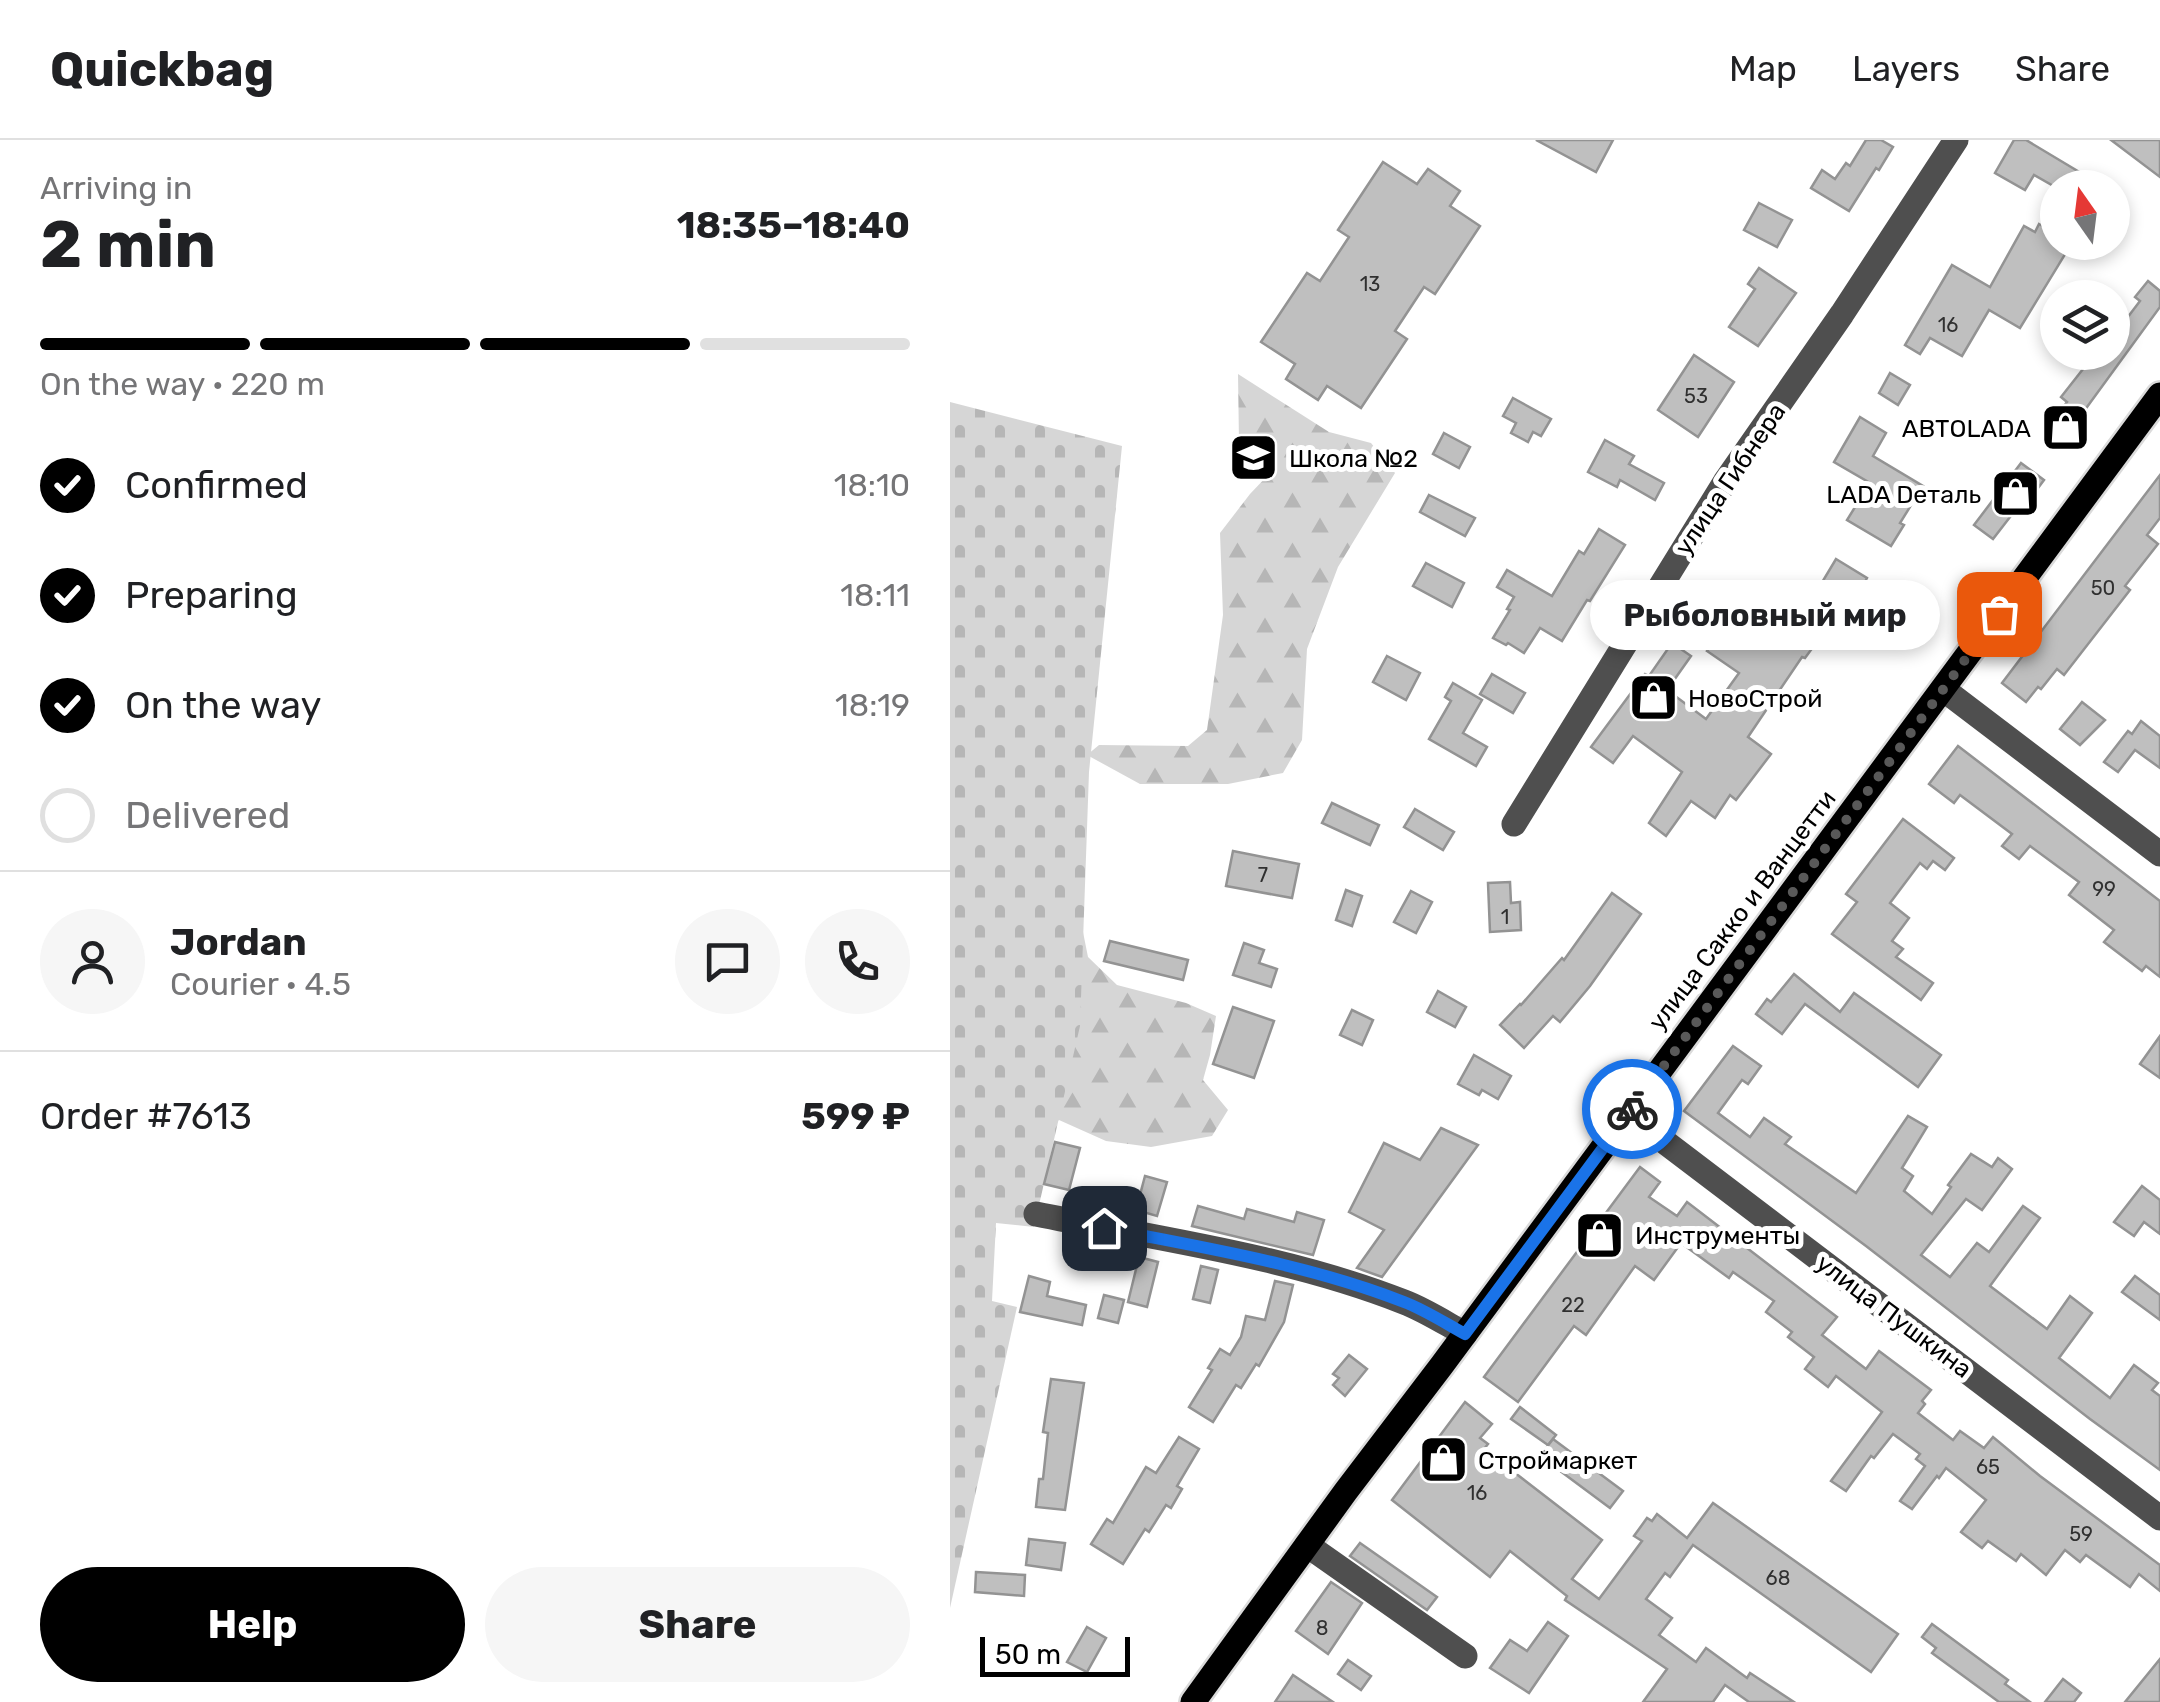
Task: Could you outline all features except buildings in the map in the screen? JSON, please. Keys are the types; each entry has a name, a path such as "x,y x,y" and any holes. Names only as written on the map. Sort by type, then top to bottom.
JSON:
{"main road":[{"name":"улица Сакко и Ванцетти","path":"1193,1702 2160,395"}],"street":[{"name":"улица Гибнера","path":"1514,824 1725,482 1956,140"},
{"path":"1942,689 2160,854"},
{"name":"улица Пушкина","path":"1628,1114 2160,1518"},
{"path":"1036,1214 1239,1254 1335,1278 1407,1303 1465,1334"},
{"path":"1306,1545 1465,1656"}],"green space":[{"path":"1238,374 1329,432 1371,443 1395,473 1338,567 1307,649 1302,740 1283,773 1228,784 1140,784 1087,755 1099,745 1188,746 1207,730 1223,615 1220,533 1268,475 1239,443"},
{"path":"950,402 1122,446 1089,772 1080,1026 1034,1227 996,1223 992,1301 1017,1307 950,1608"},
{"path":"1086,457 1117,494 1070,732 1081,922 1088,957 1117,985 1186,1003 1216,1016 1203,1080 1228,1110 1212,1136 1151,1147 1106,1141 1059,1120 1038,1136 950,466"}],"way so far":[{"path":"1632,1109 1999,614"}],"place":[{"name":"АВТОLADA","path":"2066,428"},
{"name":"Школа №2","path":"1254,458"},
{"name":"LADA Dеталь","path":"2016,494"},
{"name":"Рыболовный мир","path":"1999,614"},
{"name":"НовоСтрой","path":"1653,698"},
{"name":"Инструменты","path":"1600,1235"},
{"name":"Строймаркет","path":"1443,1460"}],"route":[{"path":"1104,1228 1239,1254 1335,1278 1407,1303 1465,1334 1632,1109"}]}
